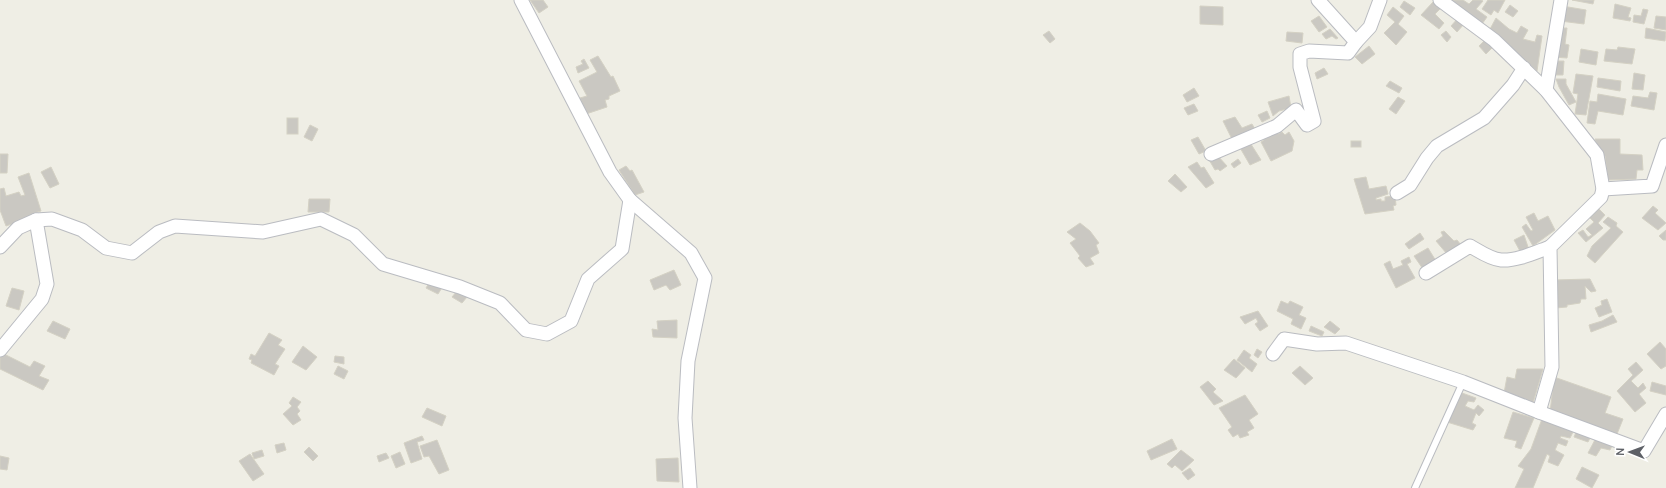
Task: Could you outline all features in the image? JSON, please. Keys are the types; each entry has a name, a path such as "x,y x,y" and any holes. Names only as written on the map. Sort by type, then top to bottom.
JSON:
{"street":[{"path":"521,0 610,172 630,200 691,253 705,278 688,361 685,418 690,488"},
{"path":"1318,0 1356,42"},
{"path":"1212,154 1277,126 1296,110 1307,125 1314,121 1300,67 1300,54 1309,51 1348,54 1356,42 1370,27 1380,0"},
{"path":"1426,273 1470,246 1501,260 1514,258 1550,247 1601,197 1603,189 1597,155 1546,90 1494,40 1440,0"},
{"path":"1546,90 1561,0"},
{"path":"1397,193 1410,184 1427,158 1438,146 1484,118 1513,85 1524,68"},
{"path":"1603,189 1652,186 1666,145"},
{"path":"0,246 18,228 36,220 52,220 82,230 106,248 132,253 159,232 175,226 264,232 321,218 354,235 383,264 460,287 500,303 526,330 548,334 571,321 588,279 622,249 630,200"},
{"path":"0,350 42,299 47,284 36,220"},
{"path":"1538,412 1552,367 1550,247"},
{"path":"1273,354 1284,339 1317,344 1346,342 1463,382 1538,412 1644,451 1666,414"}],"lane":[{"path":"1415,488 1463,382"}],"building":[{"path":"530,0 543,0 548,7 539,13"},
{"path":"1448,0 1463,0 1469,4 1473,0 1481,0 1483,1 1476,9 1487,17 1482,24"},
{"path":"1488,0 1505,0 1498,13 1494,10 1491,15 1482,9"},
{"path":"1572,0 1594,0 1593,4"},
{"path":"1404,1 1415,8 1410,15 1400,7"},
{"path":"1433,2 1441,8 1435,14 1444,23 1439,29 1421,15"},
{"path":"1615,4 1631,8 1628,17 1631,18 1630,21 1613,18"},
{"path":"1510,5 1518,11 1513,17 1505,12"},
{"path":"1200,6 1223,7 1223,25 1200,24"},
{"path":"1562,6 1586,10 1584,24 1560,21"},
{"path":"1393,7 1404,16 1398,24 1407,32 1396,45 1384,33 1395,22 1387,15"},
{"path":"1643,9 1648,10 1644,24 1633,22 1634,15 1641,16"},
{"path":"1319,16 1327,27 1319,32 1311,21"},
{"path":"1656,16 1666,17 1666,30 1654,28"},
{"path":"1459,17 1464,24 1457,32 1451,26"},
{"path":"1496,18 1509,29 1517,33 1521,26 1528,30 1523,39 1535,42 1537,35 1542,36 1537,71 1489,31"},
{"path":"1559,28 1567,28 1565,44 1569,45 1567,58 1554,57"},
{"path":"1646,28 1666,32 1665,41 1645,38"},
{"path":"1330,29 1338,38 1336,39 1332,36 1326,39 1322,34"},
{"path":"1049,31 1055,39 1050,43 1043,35"},
{"path":"1446,31 1451,37 1447,42 1441,35"},
{"path":"1287,32 1303,33 1302,43 1286,41"},
{"path":"1487,38 1494,46 1486,54 1479,46"},
{"path":"1369,46 1375,54 1362,64 1355,57"},
{"path":"1618,47 1635,49 1632,64 1604,61 1606,49 1617,50"},
{"path":"1581,49 1598,52 1596,65 1579,62"},
{"path":"598,56 611,77 613,76 620,91 609,96 609,99 605,100 607,107 586,114 580,98 587,96 579,81 597,72 590,60"},
{"path":"584,59 589,68 578,73 576,67 583,64 581,61"},
{"path":"1556,61 1564,61 1563,75 1555,75"},
{"path":"1324,68 1328,74 1317,79 1315,73"},
{"path":"1634,73 1645,75 1643,90 1632,89"},
{"path":"1576,74 1593,76 1586,115 1575,114 1578,94 1573,93"},
{"path":"1598,78 1621,81 1620,91 1597,87"},
{"path":"1556,79 1566,79 1566,84 1576,102 1569,105"},
{"path":"1390,81 1402,88 1399,93 1386,86"},
{"path":"1194,88 1199,96 1187,102 1183,95"},
{"path":"1650,92 1657,93 1654,110 1631,106 1633,96 1648,98"},
{"path":"1598,94 1626,99 1623,115 1598,111 1595,124 1587,123 1590,101 1597,102"},
{"path":"1289,96 1291,108 1279,111 1273,116 1268,102"},
{"path":"1398,97 1405,101 1396,114 1389,109"},
{"path":"1194,104 1198,111 1188,115 1184,108"},
{"path":"1267,111 1270,118 1262,122 1258,115"},
{"path":"1235,117 1242,128 1252,124 1255,129 1232,139 1223,121"},
{"path":"287,118 298,118 298,134 287,134"},
{"path":"310,125 318,129 312,141 304,137"},
{"path":"1274,130 1278,134 1282,132 1285,135 1289,132 1294,141 1292,151 1271,161 1261,142 1264,140 1263,136"},
{"path":"1198,137 1206,151 1199,154 1191,140"},
{"path":"1595,139 1620,139 1620,154 1642,155 1643,170 1637,170 1636,179 1608,180 1605,156 1601,156"},
{"path":"1249,141 1261,160 1250,165 1239,146"},
{"path":"1351,141 1361,141 1361,147 1351,147"},
{"path":"0,154 8,154 7,173 0,173"},
{"path":"1217,155 1227,166 1220,171 1218,169 1215,170 1208,158"},
{"path":"1238,159 1241,163 1234,168 1231,164"},
{"path":"1197,162 1201,168 1204,167 1214,183 1206,188 1188,167"},
{"path":"626,166 630,171 632,170 644,192 635,195 619,170"},
{"path":"51,167 59,184 50,188 41,172"},
{"path":"29,173 41,211 34,213 35,216 6,226 0,210 0,189 4,188 6,196 19,192 21,196 25,195 18,177"},
{"path":"1175,174 1187,187 1181,192 1168,181"},
{"path":"1366,177 1369,189 1386,186 1388,194 1376,198 1376,200 1381,199 1381,201 1385,201 1385,197 1395,196 1396,205 1393,206 1394,210 1365,214 1354,179"},
{"path":"309,199 330,199 329,212 308,212"},
{"path":"1653,206 1658,210 1655,213 1666,223 1658,230 1642,218"},
{"path":"1599,209 1605,215 1598,223 1603,228 1586,242 1578,233 1583,230 1588,237 1592,235 1586,229 1594,222 1590,218"},
{"path":"1534,213 1538,221 1548,216 1555,230 1533,246 1522,227 1526,224 1531,231 1533,230 1526,217"},
{"path":"1608,217 1617,223 1616,226 1623,232 1595,263 1587,256 1592,246 1611,228 1603,222"},
{"path":"1080,223 1090,231 1099,243 1096,245 1099,253 1090,258 1094,264 1086,267 1078,258 1080,256 1070,243 1076,239 1067,232"},
{"path":"1666,230 1666,240 1663,240 1659,236"},
{"path":"1444,231 1454,241 1457,240 1461,245 1447,254 1436,241 1443,236 1441,232"},
{"path":"1420,233 1424,239 1409,249 1405,244"},
{"path":"1524,235 1529,250 1521,253 1514,240"},
{"path":"1428,248 1436,261 1423,269 1414,256"},
{"path":"1409,257 1411,262 1407,264 1415,278 1396,288 1384,264 1390,261 1393,269 1403,265 1401,261"},
{"path":"674,270 681,285 670,290 666,285 654,290 650,280"},
{"path":"1590,279 1596,291 1591,292 1585,286 1586,299 1581,299 1580,303 1567,305 1567,307 1555,308 1554,280"},
{"path":"431,280 443,286 438,294 426,288"},
{"path":"12,288 24,291 19,310 6,306"},
{"path":"457,291 467,297 462,303 452,297"},
{"path":"1607,299 1612,312 1599,317 1595,308 1602,305 1601,301"},
{"path":"1281,301 1288,304 1290,301 1303,307 1299,315 1306,318 1301,329 1291,324 1293,319 1277,311"},
{"path":"1258,311 1268,326 1260,331 1255,324 1258,322 1256,318 1245,324 1240,317"},
{"path":"1613,315 1617,322 1591,332 1589,325 1602,321"},
{"path":"677,320 677,338 653,337 652,329 658,330 657,321"},
{"path":"53,321 70,329 65,339 47,331"},
{"path":"1330,321 1340,329 1335,334 1324,327"},
{"path":"1311,326 1324,332 1322,336 1309,331"},
{"path":"269,333 282,340 278,345 285,349 275,364 279,366 274,375 251,363 252,360 249,359 251,354 255,356"},
{"path":"1660,342 1666,349 1666,366 1661,369 1647,354"},
{"path":"303,346 317,357 306,370 292,362"},
{"path":"1257,349 1262,352 1258,358 1254,355"},
{"path":"1244,350 1251,355 1249,358 1257,364 1252,372 1237,360"},
{"path":"2,353 30,367 34,361 45,366 39,376 49,380 43,390 0,369 0,358"},
{"path":"335,356 344,357 344,364 334,362"},
{"path":"1234,359 1245,368 1236,378 1224,370"},
{"path":"1636,362 1643,370 1631,381 1638,388 1643,383 1646,388 1639,394 1646,403 1635,412 1617,391 1633,375 1628,369"},
{"path":"338,366 348,371 344,379 334,374"},
{"path":"1300,366 1313,378 1305,385 1292,373"},
{"path":"1517,369 1543,369 1533,403 1504,393 1507,377 1515,379"},
{"path":"1554,377 1611,397 1605,413 1623,419 1617,434 1550,413"},
{"path":"1208,381 1216,389 1213,392 1223,401 1214,405 1200,387"},
{"path":"1652,382 1666,386 1666,395 1650,391"},
{"path":"1462,393 1476,398 1474,402 1468,401 1465,406 1474,410 1478,405 1484,410 1479,416 1476,413 1472,423 1476,425 1473,430 1447,422"},
{"path":"1245,395 1258,414 1249,420 1254,428 1247,432 1249,435 1240,438 1238,434 1233,437 1228,430 1232,427 1219,408"},
{"path":"293,397 301,402 297,407 300,411 297,414 301,420 293,425 283,414 292,406 289,403"},
{"path":"427,408 446,416 442,426 422,417"},
{"path":"1513,412 1534,418 1521,449 1515,447 1517,441 1504,438"},
{"path":"1542,419 1574,430 1570,438 1561,436 1560,438 1568,441 1566,446 1558,443 1555,450 1564,455 1558,466 1548,462 1550,456 1547,454 1533,488 1515,488 1524,469 1518,466 1531,449"},
{"path":"1577,430 1591,436 1588,442 1574,437"},
{"path":"422,436 424,440 417,442 422,459 411,463 404,443"},
{"path":"1597,436 1614,442 1610,450 1601,448 1596,456 1588,453"},
{"path":"1172,439 1177,449 1151,460 1147,451"},
{"path":"437,440 449,470 439,474 429,456 424,457 420,446"},
{"path":"284,443 286,450 277,453 275,445"},
{"path":"309,447 318,456 313,461 304,452"},
{"path":"262,450 264,456 254,459 252,453"},
{"path":"1181,450 1194,460 1182,471 1175,465 1172,468 1167,464"},
{"path":"400,452 405,464 396,468 391,456"},
{"path":"386,453 389,458 379,462 377,456"},
{"path":"250,454 264,474 253,481 239,461"},
{"path":"0,456 9,458 7,470 0,469"},
{"path":"678,458 679,482 657,481 656,459"},
{"path":"1582,467 1599,475 1592,488 1576,479"},
{"path":"1190,468 1195,475 1188,480 1182,473"}]}
